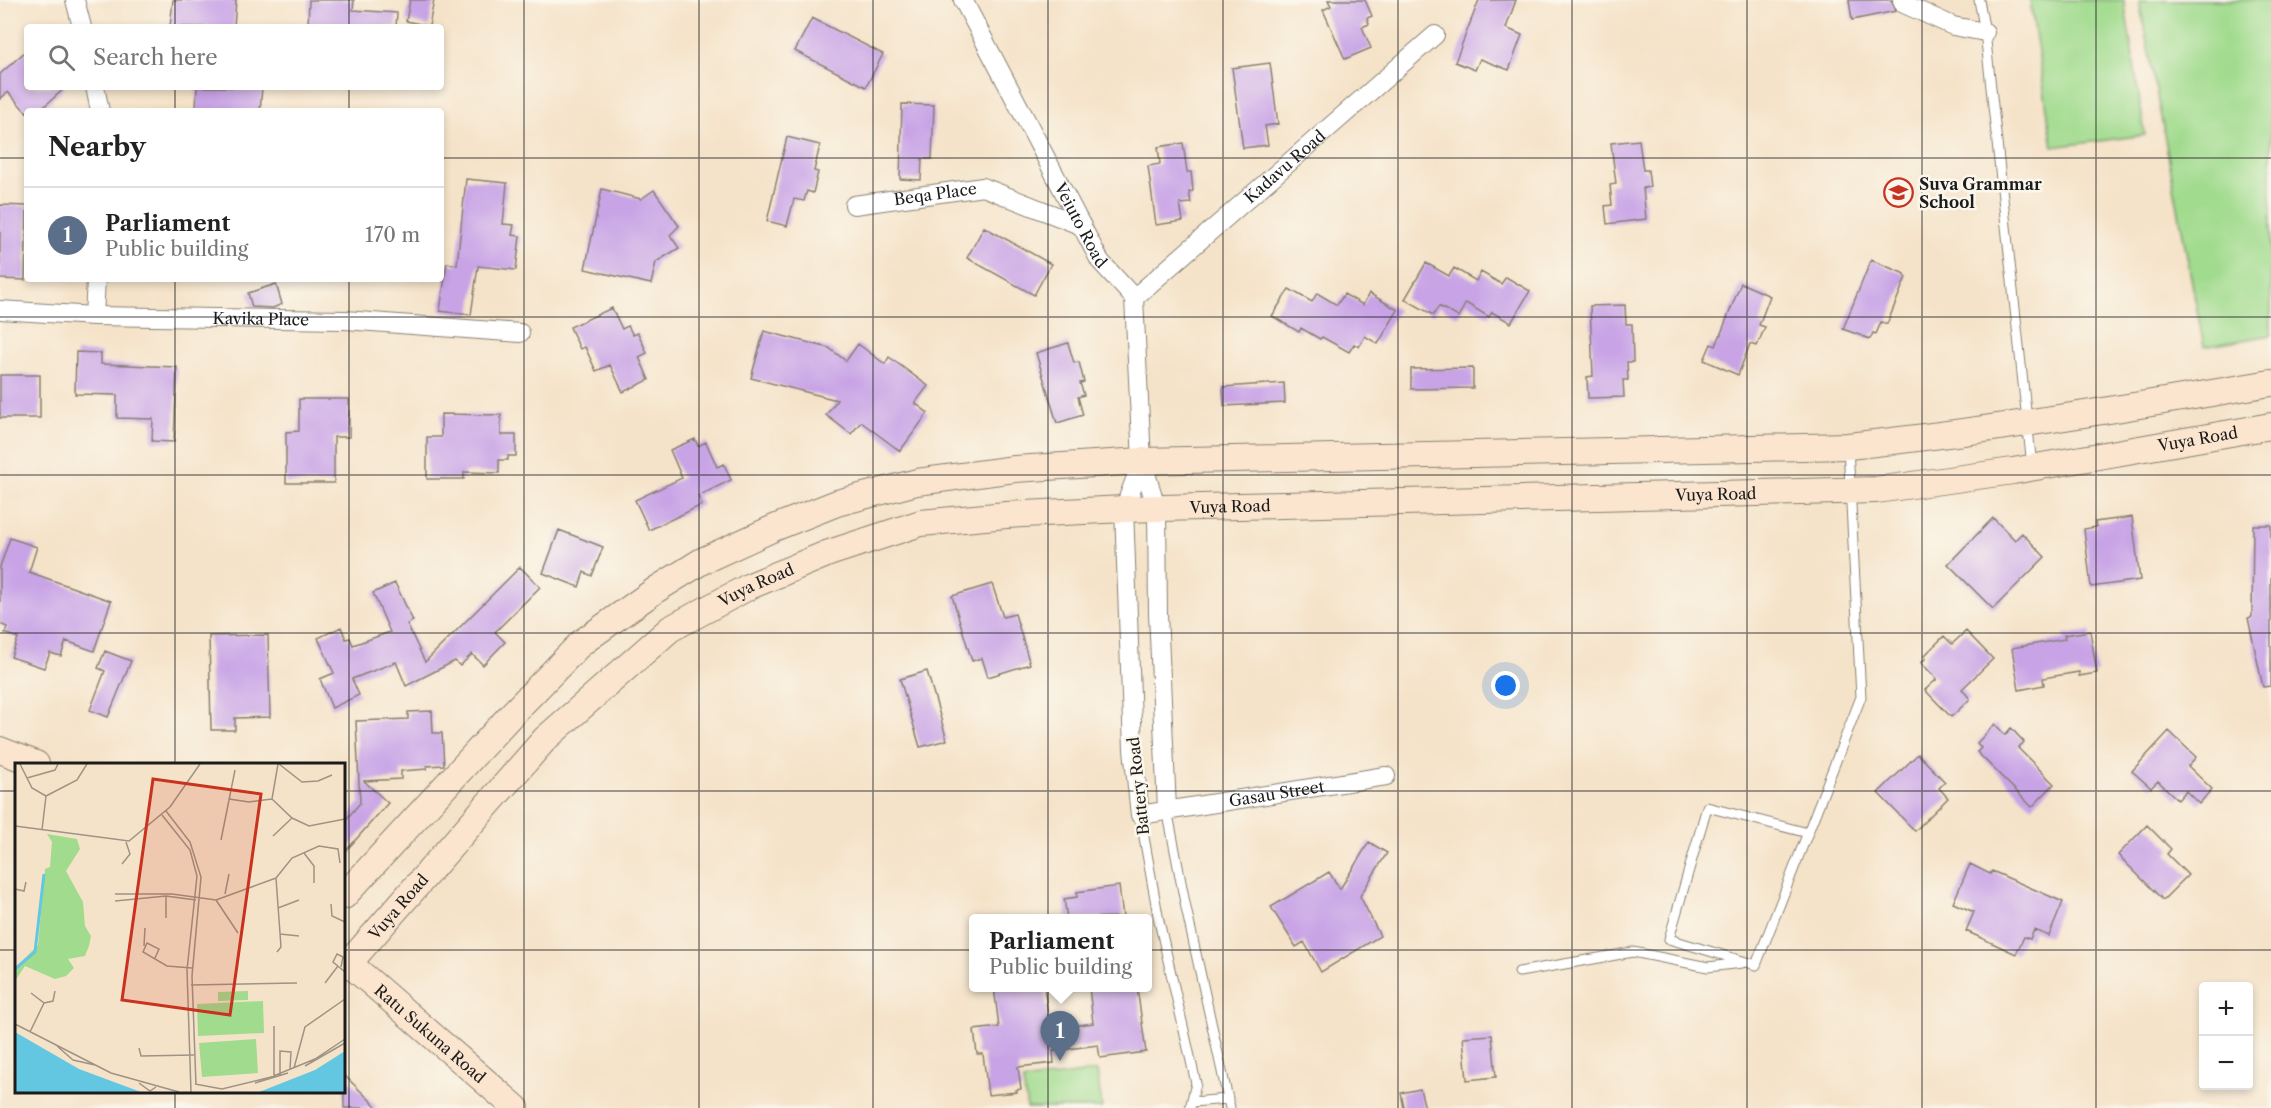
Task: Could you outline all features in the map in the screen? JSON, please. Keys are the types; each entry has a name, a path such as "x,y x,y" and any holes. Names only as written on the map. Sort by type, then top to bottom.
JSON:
{"main road":[{"path":"345,895 511,715 581,643 657,589 702,561 774,528 837,503 917,482 1015,468 1142,461 1848,446 1937,437 2027,424 2271,383"},
{"name":"Vuya Road","path":"346,961 545,739 670,629 750,586 829,554 921,523 1006,515 1124,509 1876,490 2032,468 2271,426"},
{"path":"0,750 31,763"},
{"name":"Ratu Sukuna Road","path":"346,961 516,1108"}],"street":[{"path":"75,0 81,24"},
{"name":"Veiuto Road","path":"963,0 1100,261 1134,298"},
{"path":"1902,0 1904,4 1953,27 1985,32"},
{"name":"Kadavu Road","path":"1134,298 1435,35"},
{"path":"96,90 99,108"},
{"name":"Beqa Place","path":"854,205 983,187 1082,226"},
{"path":"94,316 96,282"},
{"path":"1134,298 1142,461"},
{"name":"Kavika Place","path":"0,310 94,316 345,320 520,333"},
{"name":"Battery Road","path":"1142,461 1157,509 1158,614 1167,809"},
{"name":"Battery Road","path":"1140,814 1133,749 1124,509 1142,461"},
{"name":"Gasau Street","path":"1140,814 1386,776"}],"lane":[{"path":"1979,0 1985,32 2032,468"},
{"path":"1808,833 1707,807 1669,939 1756,965 1808,833 1861,697 1848,446"},
{"name":"Battery Road","path":"1167,809 1186,908 1229,1103"},
{"name":"Battery Road","path":"1140,814 1159,921 1196,1083 1191,1105"},
{"path":"1519,972 1633,952 1708,967 1748,962"},
{"path":"1191,1105 1229,1103"}],"green space":[{"path":"2030,0 2124,0 2145,135 2053,147"},
{"path":"2139,0 2271,0 2271,335 2204,347"},
{"path":"1097,1071 1102,1108 1027,1108 1023,1081"}],"building":[{"path":"173,0 236,0 234,24 170,24"},
{"path":"309,0 354,0 353,10 397,13 396,24 308,24"},
{"path":"410,0 434,0 429,24 406,21"},
{"path":"1328,0 1365,0 1372,16 1367,18 1369,24 1362,27 1371,48 1345,59 1323,10 1331,6"},
{"path":"1479,0 1516,0 1506,28 1522,35 1509,70 1480,59 1475,70 1455,62"},
{"path":"1849,0 1891,0 1896,11 1852,20"},
{"path":"812,18 883,54 866,87 795,51"},
{"path":"24,53 24,90 63,90 42,108 24,110 8,92 0,99 0,74"},
{"path":"1270,63 1278,124 1265,126 1268,145 1243,148 1232,68"},
{"path":"197,90 262,90 260,108 196,108"},
{"path":"902,104 934,105 932,159 922,159 921,180 900,179"},
{"path":"787,137 820,145 814,171 818,172 813,193 807,191 804,201 794,199 787,226 767,221"},
{"path":"1639,140 1643,170 1648,170 1650,187 1643,188 1646,219 1607,224 1605,206 1612,205 1610,185 1616,184 1611,143"},
{"path":"1183,143 1187,172 1191,172 1193,191 1189,192 1191,203 1180,204 1183,221 1156,225 1148,166 1160,164 1158,147"},
{"path":"466,179 507,183 503,224 514,225 512,235 520,236 516,270 478,266 471,315 440,311 447,263 457,265"},
{"path":"602,189 641,199 654,190 679,226 670,235 679,248 656,262 651,284 585,269"},
{"path":"0,205 24,206 24,280 0,279"},
{"path":"984,227 1051,264 1034,295 967,258"},
{"path":"1871,260 1905,274 1906,277 1887,324 1881,322 1876,334 1873,333 1870,339 1843,329"},
{"path":"1426,263 1449,276 1454,268 1476,281 1481,272 1501,284 1506,277 1530,291 1511,323 1492,312 1489,317 1466,303 1458,317 1439,306 1433,315 1405,299"},
{"path":"1741,283 1770,296 1759,325 1765,327 1757,346 1750,344 1738,375 1704,360 1711,344 1716,346"},
{"path":"276,284 282,304 273,308 252,307 248,293"},
{"path":"1289,289 1312,302 1317,293 1337,305 1344,294 1363,305 1369,293 1398,310 1378,344 1365,336 1359,347 1354,344 1349,352 1301,328 1299,332 1272,316"},
{"path":"1625,305 1626,324 1632,324 1633,362 1627,362 1628,380 1623,380 1624,397 1588,398 1587,377 1593,376 1590,306"},
{"path":"612,308 622,329 628,326 633,335 638,333 647,353 639,357 649,380 623,392 610,365 596,371 585,347 580,349 570,327"},
{"path":"764,331 829,348 846,361 858,344 885,364 889,357 928,386 915,403 928,413 900,451 861,422 851,434 826,415 837,400 751,378"},
{"path":"1068,343 1074,363 1079,362 1084,382 1080,383 1084,395 1078,397 1083,415 1057,423 1036,353"},
{"path":"76,352 101,353 101,364 177,367 174,442 152,441 153,419 117,418 117,395 75,394"},
{"path":"1473,368 1473,388 1411,389 1411,369"},
{"path":"0,375 40,375 40,418 0,418"},
{"path":"1284,383 1285,403 1224,406 1223,387"},
{"path":"299,399 349,399 349,437 334,437 334,483 286,483 286,432 299,431"},
{"path":"441,414 501,415 501,435 516,435 516,456 508,456 508,460 499,460 499,473 464,472 464,479 427,479 427,437 441,437"},
{"path":"695,439 698,446 706,442 717,467 724,464 731,480 698,496 702,505 649,530 635,500 682,478 670,450"},
{"path":"2132,517 2140,580 2091,587 2084,529 2096,527 2095,522"},
{"path":"1993,518 2015,540 2022,533 2045,557 1993,609 1948,564"},
{"path":"2253,525 2271,525 2271,686 2263,687 2248,618 2252,617"},
{"path":"559,530 603,547 592,576 584,572 579,587 543,573"},
{"path":"10,538 37,547 29,572 111,601 94,651 66,641 61,656 50,653 44,668 11,657 18,638 5,633 7,627 0,624 0,567"},
{"path":"520,567 540,587 495,632 505,642 483,665 472,654 460,666 455,661 406,686 396,662 352,679 359,695 332,708 320,679 334,673 318,638 341,627 346,639 350,638 353,645 390,632 373,593 395,583 413,621 407,624 425,662"},
{"path":"992,584 1003,617 1015,614 1030,664 988,677 982,658 972,661 952,596"},
{"path":"1966,631 1993,659 1962,689 1970,699 1951,717 1925,690 1937,679 1921,663 1926,658 1924,656 1944,636 1952,644"},
{"path":"2090,631 2097,673 2079,676 2079,672 2043,678 2044,685 2019,690 2012,648 2065,639 2064,635"},
{"path":"268,635 270,717 235,718 235,730 211,730 209,636"},
{"path":"105,651 131,661 108,717 90,710 105,671 98,668"},
{"path":"927,671 947,740 920,747 900,679"},
{"path":"432,711 433,733 442,733 444,765 401,771 401,779 364,781 388,803 345,852 345,821 360,803 356,721 408,719 408,712"},
{"path":"1995,724 2005,735 2011,728 2024,742 2018,748 2054,784 2032,807 1977,752 1981,748 1977,743"},
{"path":"2169,731 2196,757 2188,766 2212,789 2199,804 2186,791 2178,800 2158,781 2151,788 2132,771"},
{"path":"1918,754 1945,782 1939,788 1948,798 1915,831 1878,793"},
{"path":"2147,825 2171,849 2167,854 2188,875 2163,900 2118,855"},
{"path":"1369,842 1387,853 1360,896 1380,936 1321,972 1304,942 1296,947 1271,907 1329,872 1340,889"},
{"path":"1970,864 1990,874 1992,871 2063,902 2049,936 2034,930 2030,939 2024,937 2016,954 1966,931 1974,912 1953,903"},
{"path":"1119,886 1123,914 1066,914 1064,899 1077,897 1077,892"},
{"path":"995,992 1045,992 1050,1029 1093,1023 1090,992 1138,992 1146,1052 1100,1058 1098,1045 1053,1051 1054,1063 1018,1067 1021,1089 1016,1090 1017,1092 988,1095 983,1054 977,1054 974,1030 999,1027"},
{"path":"1492,1035 1496,1077 1467,1080 1463,1037"},
{"path":"345,1076 378,1108 344,1108"},
{"path":"1420,1089 1425,1108 1404,1108 1401,1093"}],"place":[{"name":"Suva Grammar School","path":"1898,193"},
{"name":"Parliament","path":"1060,1061"}]}
